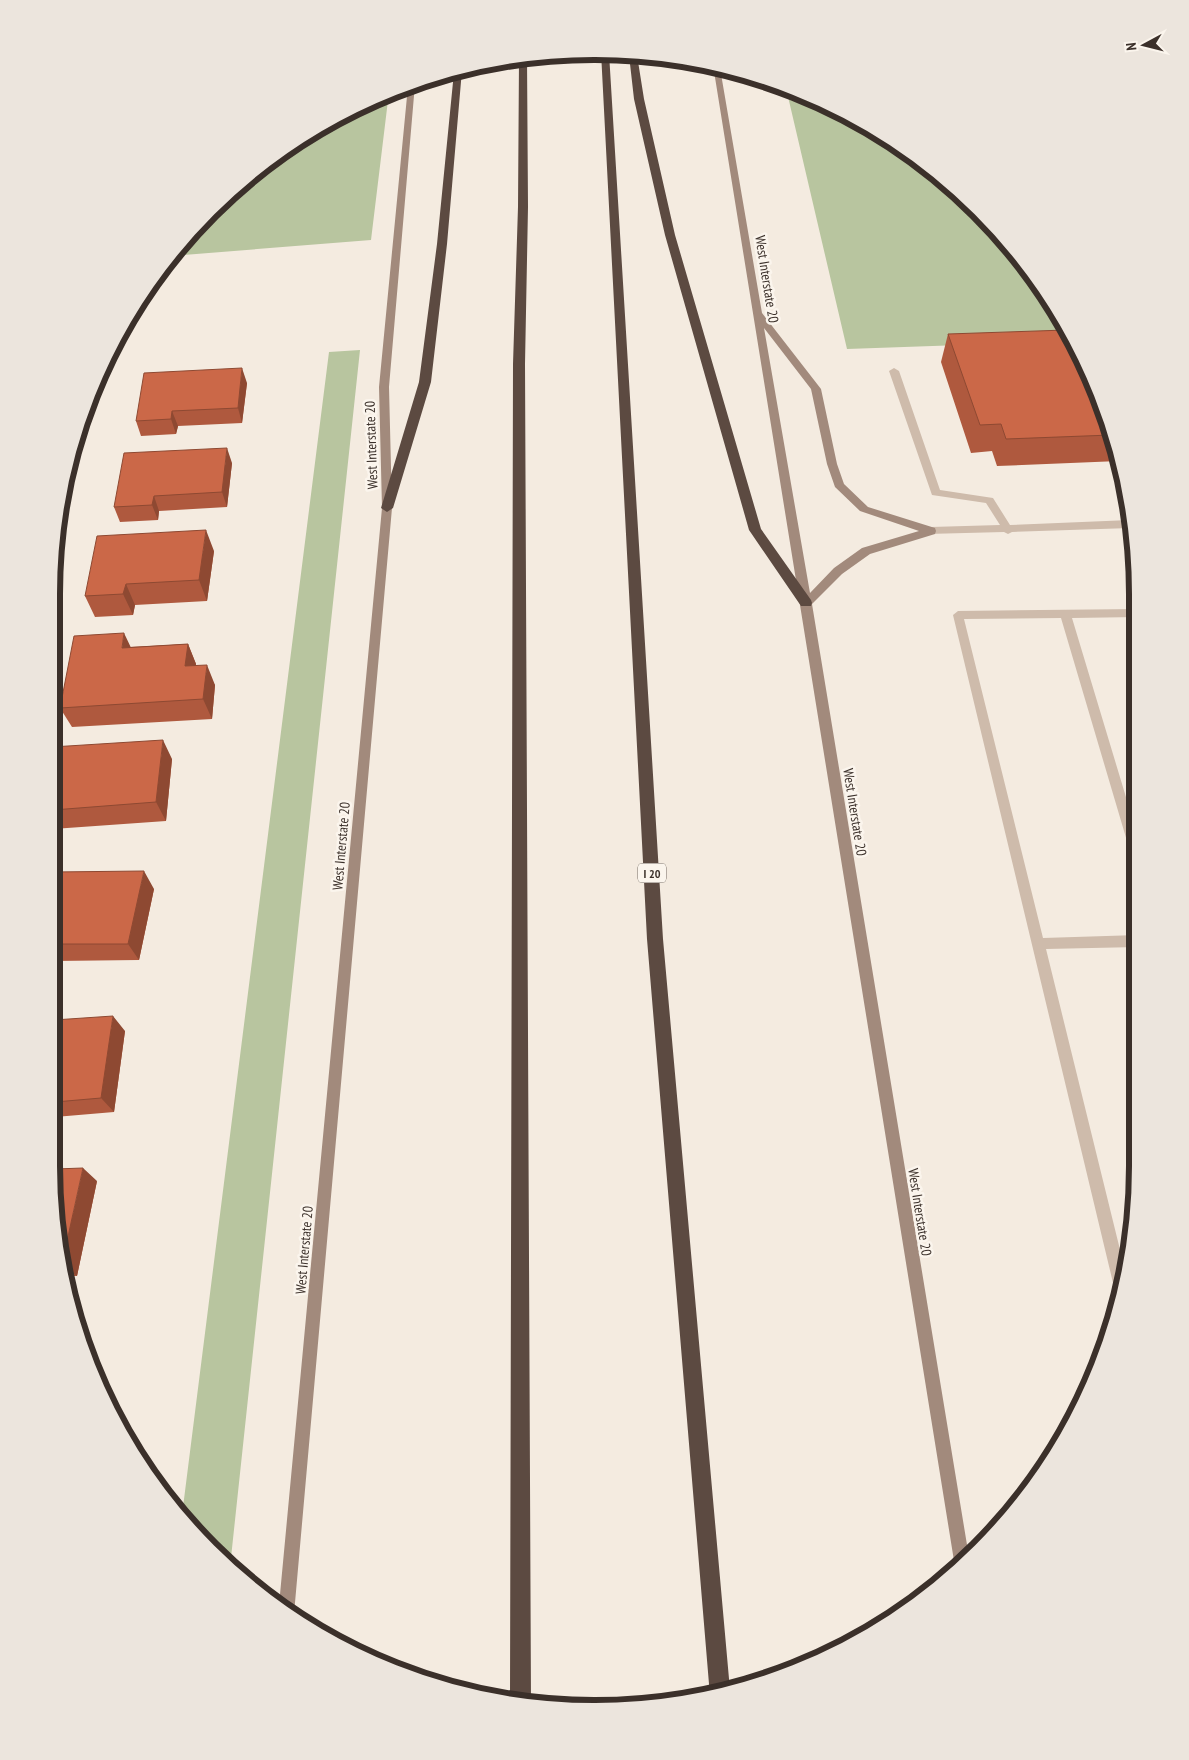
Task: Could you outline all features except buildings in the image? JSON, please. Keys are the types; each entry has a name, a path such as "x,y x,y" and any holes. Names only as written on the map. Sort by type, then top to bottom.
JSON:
{"highway":[{"name":"I 20","path":"605,60 655,939 719,1685"},
{"path":"634,62 639,99 670,235 755,530 806,603"},
{"path":"521,1694 519,364 523,207 523,65"},
{"path":"387,508 425,382 442,244 458,77"}],"main road":[{"name":"West Interstate 20","path":"717,74 806,603 961,1554"},
{"name":"West Interstate 20","path":"288,1603 387,508 384,387 411,93"},
{"path":"757,313 816,390 832,464 839,485 864,508 931,531"},
{"path":"806,603 838,570 866,551 931,531"}],"lane":[{"path":"894,371 936,493 989,500 1008,530"},
{"path":"931,531 1008,530 1124,524"},
{"path":"1118,1272 958,615 1129,613"},
{"path":"1065,614 1129,828"},
{"path":"1038,944 1129,941"}],"green space":[{"path":"788,97 831,115 862,132 920,170 947,193 996,242 1019,269 1065,341 847,349"},
{"path":"388,102 371,240 182,255 217,217 269,170 327,132 358,115"},
{"path":"360,350 231,1557 183,1506 329,352"}]}
